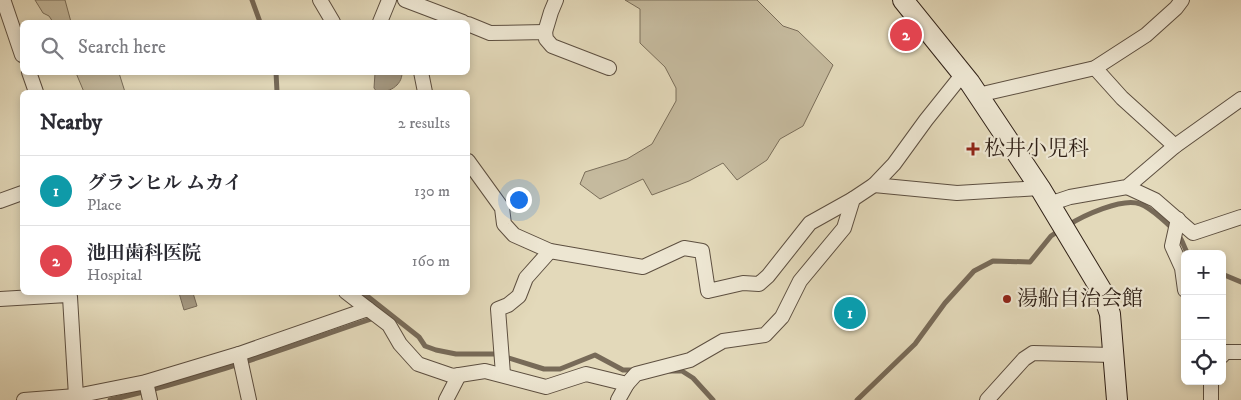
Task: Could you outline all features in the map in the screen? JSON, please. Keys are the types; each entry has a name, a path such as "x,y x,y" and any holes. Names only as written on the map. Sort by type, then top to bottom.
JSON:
{"street":[{"path":"0,0 4,2 20,49"},
{"path":"320,0 332,20"},
{"path":"381,20 389,0"},
{"path":"404,0 458,20"},
{"path":"556,0 545,32 546,39 552,46 609,68"},
{"path":"903,0 978,95 1045,196 1103,293 1110,314 1117,400"},
{"path":"978,95 1095,68 1146,35 1176,8 1182,0"},
{"path":"470,25 490,33 545,32"},
{"path":"1095,68 1122,98 1175,146"},
{"path":"30,75 35,90"},
{"path":"422,75 425,90"},
{"path":"470,164 502,208 504,224 514,235 550,251 643,268 684,248 702,251 708,291 743,283 759,284 768,276 810,224 874,185 894,164 962,75"},
{"path":"874,185 957,193 1070,197 1127,187 1175,146 1241,99"},
{"path":"1127,187 1155,200 1193,233 1241,217"},
{"path":"0,201 20,194"},
{"path":"618,400 627,384 636,374 690,360 723,342 765,335 782,317 800,281 844,228 853,199"},
{"path":"1178,219 1172,246 1181,266"},
{"path":"503,374 498,309 508,305 519,296 526,278 550,251"},
{"path":"0,299 66,295 70,297 76,396"},
{"path":"350,295 389,325 400,344 418,364 453,376 485,371 503,374 546,388 586,374 627,384"},
{"path":"24,400 76,396 146,382 239,354 368,309"},
{"path":"1226,352 1241,352"},
{"path":"988,400 1024,359 1033,353 1112,355"},
{"path":"239,354 249,400"},
{"path":"446,400 459,375"},
{"path":"146,382 150,400"},
{"path":"1211,385 1211,400"},
{"path":"540,400 546,388"}],"shaded area":[{"path":"35,0 65,0 70,20 52,20 43,13"},
{"path":"625,0 757,0 783,26 798,31 833,65 803,126 780,139 767,160 737,180 723,163 689,181 652,195 643,179 600,199 580,184 585,172 627,159 652,144 676,101 676,88 665,67 640,43 640,9"},
{"path":"77,75 120,75 124,90 83,90"},
{"path":"375,75 402,75 400,82 390,90 376,90"},
{"path":"180,295 194,295 197,306 184,310"}],"waterway":[{"path":"252,0 259,20"},
{"path":"276,75 277,90"},
{"path":"1067,226 1082,217 1113,205 1124,203 1140,204 1176,232 1186,250"},
{"path":"857,400 915,344 945,303 974,271 993,261 1030,262 1051,236 1060,230"},
{"path":"1226,276 1241,282"},
{"path":"366,295 419,337 425,346 436,350 456,354 496,354 544,369 560,369 595,355 623,370 637,370"},
{"path":"110,400 211,373 377,317"},
{"path":"670,371 682,371 693,378 713,400"}],"place":[{"name":"池田歯科医院","path":"906,35"},
{"name":"松井小児科","path":"973,149"},
{"name":"湯船自治会館","path":"1007,299"},
{"name":"グランヒル ムカイ","path":"850,313"}]}
